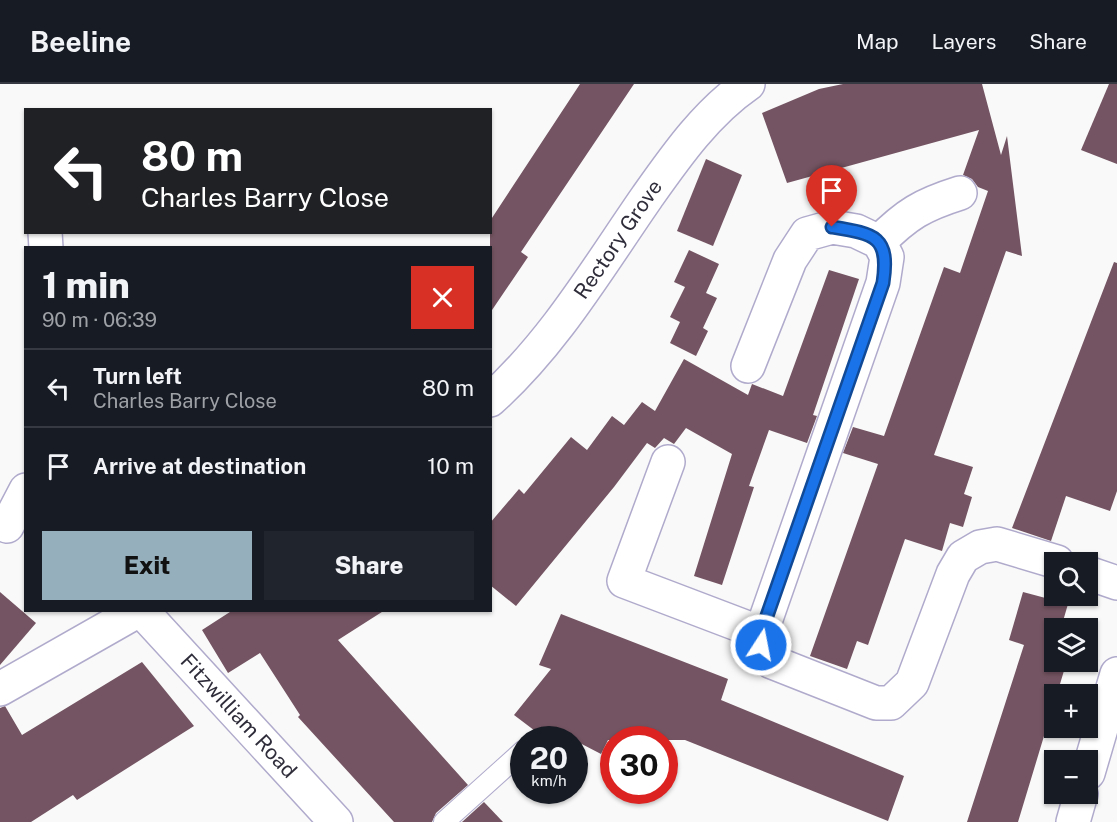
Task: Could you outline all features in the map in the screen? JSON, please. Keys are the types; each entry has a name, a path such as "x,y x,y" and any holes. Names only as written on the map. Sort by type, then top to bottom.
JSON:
{"street":[{"name":"Rectory Grove","path":"492,398 517,375 549,337 687,143 726,100 747,84"},
{"path":"879,242 901,220 923,205 960,193"},
{"path":"748,366 790,260 807,234 832,227 856,231 879,242 887,257 883,283 761,633 761,645 772,662 876,703 891,703 912,683 953,574 963,557 980,547 997,544 1044,558"},
{"path":"668,462 624,581 761,633"},
{"path":"11,528 24,495"},
{"path":"1098,576 1117,582"},
{"path":"0,689 136,612"},
{"name":"Fitzwilliam Road","path":"142,612 336,822"},
{"path":"1095,750 1117,674"},
{"path":"1073,822 1078,804"}],"lane":[{"path":"444,822 510,763"}],"building":[{"path":"580,84 634,84 521,252 528,257 492,310 490,234 492,234 492,218"},
{"path":"843,84 982,84 1001,155 1007,136 1022,256 1006,251 934,455 973,467 964,494 972,497 963,527 950,523 942,551 905,539 868,645 857,641 847,669 810,656 878,464 843,453 853,427 884,436 944,267 960,273 988,191 978,187 972,179 963,175 979,130 787,183 762,113 819,89"},
{"path":"1109,84 1117,84 1117,164 1081,150"},
{"path":"706,159 742,175 713,246 677,231"},
{"path":"689,250 719,264 706,293 717,298 703,328 708,331 696,356 670,343 680,322 670,317 685,287 674,282"},
{"path":"1114,262 1117,263 1117,491 1110,511 1066,496 1051,541 1012,528"},
{"path":"829,270 859,279 813,415 817,416 807,443 769,430 749,486 754,487 722,585 694,576 732,454 686,428 674,444 664,438 655,448 647,443 614,487 516,606 492,587 492,521 519,489 524,494 571,437 587,450 612,416 624,425 642,402 655,411 684,359 748,395 752,384 783,396"},
{"path":"0,592 36,623 0,665"},
{"path":"1023,592 1044,598 1044,606 1067,606 1064,618 1044,618 1044,672 1064,672 1060,684 1044,684 1044,736 1018,822 967,822 1024,645 1009,640"},
{"path":"230,612 382,612 338,640 468,785 436,813 432,822 394,822 298,717 300,715 260,653 228,673 202,630"},
{"path":"561,614 728,679 721,700 904,776 888,821 685,740 678,740 678,726 600,726 600,753 588,747 588,726 529,726 514,715 551,669 539,665"},
{"path":"142,662 194,726 77,800 73,795 31,822 0,822 0,708 5,706 22,735"},
{"path":"484,802 503,822 462,822"}],"route":[{"path":"761,645 761,633 883,283 887,257 879,242 856,231 832,227"}]}
